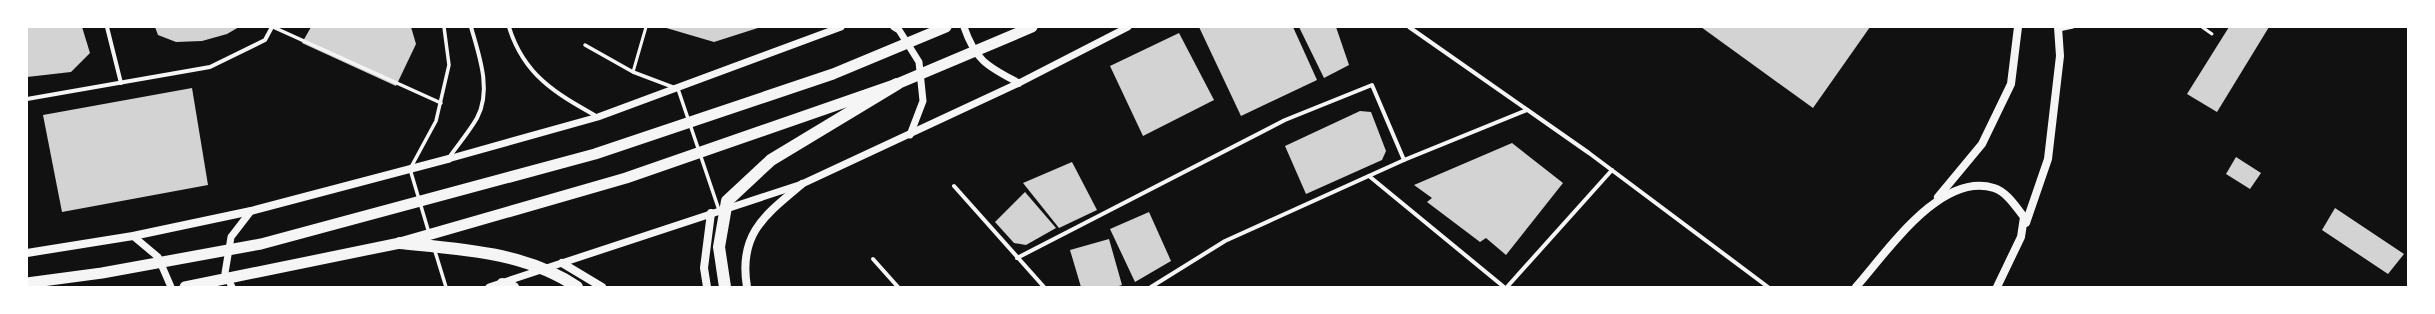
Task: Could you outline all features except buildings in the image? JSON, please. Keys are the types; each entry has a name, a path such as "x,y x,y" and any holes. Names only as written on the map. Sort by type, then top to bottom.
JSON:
{"highway":[{"path":"27,283 102,273 261,244 587,156 833,74 946,27"},
{"path":"185,287 400,243 626,178 897,84 1032,27"},
{"path":"725,287 719,246 727,201 771,160 897,84"},
{"path":"400,243 482,251 558,273 578,287"}],"main road":[{"path":"1856,287 1936,200 1982,144 2011,84 2018,27"},
{"path":"1998,287 2021,237 2048,159 2060,56 2059,29"},
{"path":"27,253 133,236 251,211 448,159"},
{"path":"747,287 744,256 753,231 774,207 802,184"},
{"path":"1936,200 1957,188 1979,185 1995,188 2008,198 2024,216 2021,237"},
{"path":"707,287 704,268 715,212"},
{"path":"562,263 602,287"},
{"path":"502,283 514,287"}],"street":[{"path":"107,27 121,83"},
{"path":"27,99 210,68 265,40 273,27 441,103"},
{"path":"444,27 449,65 441,103 436,121 410,169 446,287"},
{"path":"448,159 477,117 484,93 481,62 471,27"},
{"path":"509,27 528,67 557,94 598,117"},
{"path":"448,159 598,117 678,89 841,27"},
{"path":"894,27 899,30 919,62 923,101 910,135"},
{"path":"964,27 968,40 985,65 1019,84"},
{"path":"489,287 802,184 1019,84 1128,27"},
{"path":"1408,27 1612,170 1768,287"},
{"path":"585,45 633,72 678,89"},
{"path":"1017,258 1284,120 1372,85 1404,160"},
{"path":"678,89 715,212"},
{"path":"1151,287 1225,241 1404,160 1527,110"},
{"path":"1507,287 1612,170"},
{"path":"1369,176 1504,287"},
{"path":"954,186 1044,287"},
{"path":"232,287 225,273 231,237 251,211"},
{"path":"133,236 158,257 171,287"},
{"path":"873,259 898,287"}],"lane":[{"path":"633,72 646,27"},
{"path":"2059,29 2073,27"},
{"path":"2202,27 2212,34"}]}
